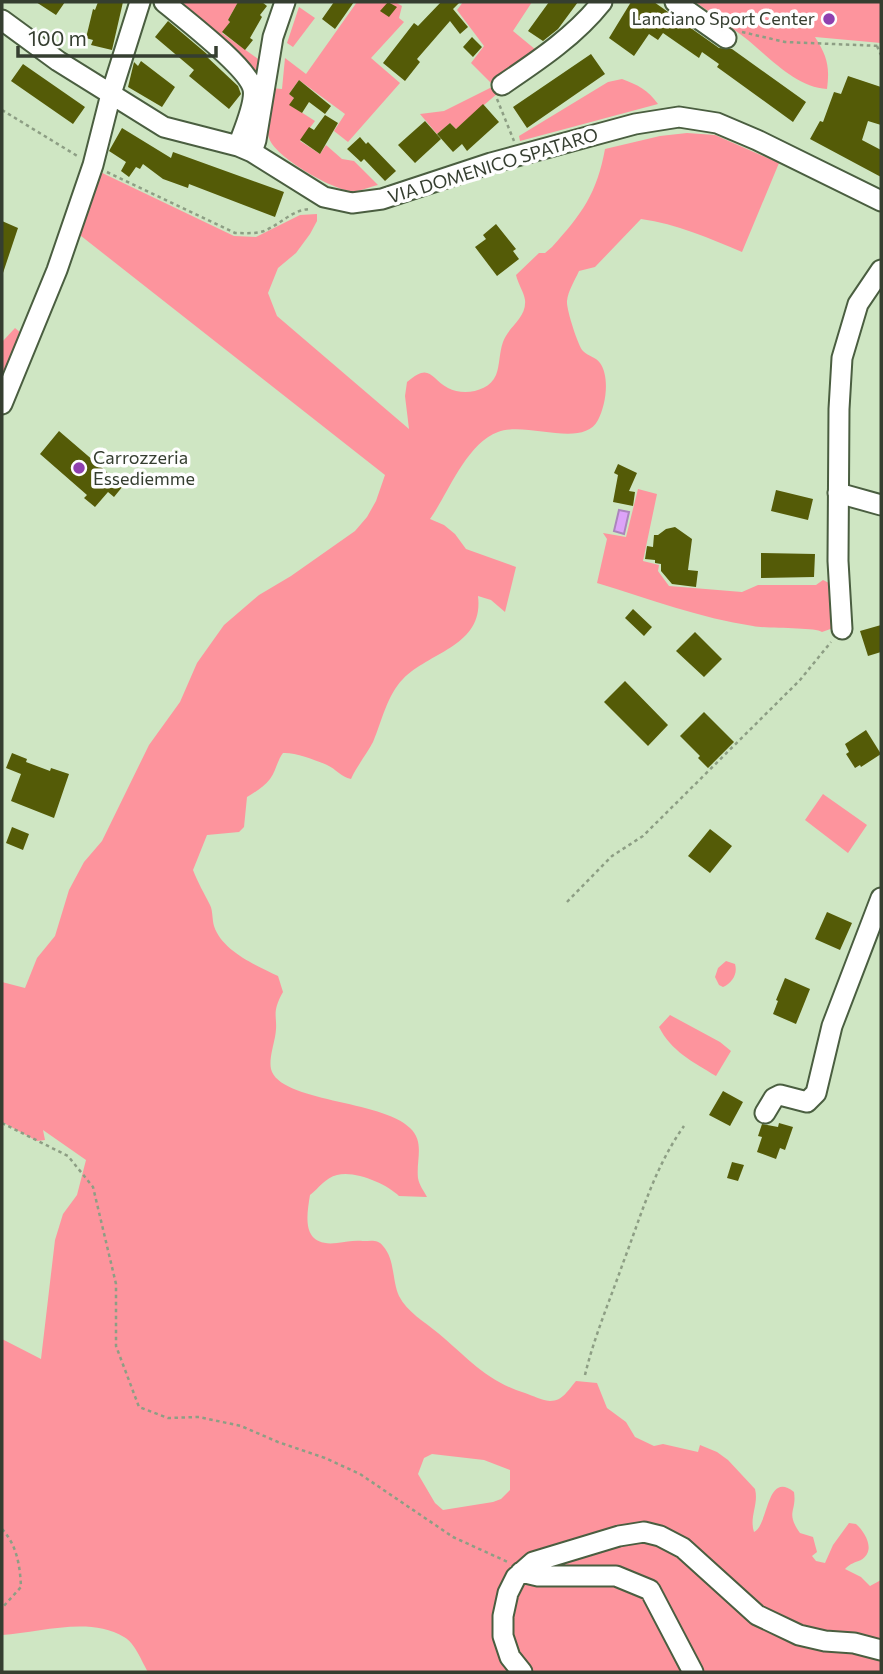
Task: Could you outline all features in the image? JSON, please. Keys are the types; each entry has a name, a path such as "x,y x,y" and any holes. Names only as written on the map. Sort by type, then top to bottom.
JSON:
{"street":[{"path":"2,404 57,270 93,166 111,94 140,2"},
{"path":"164,2 242,70 253,89 245,149"},
{"path":"245,149 256,141 273,37 285,2"},
{"path":"499,91 586,22 602,2"},
{"path":"675,2 733,35"},
{"name":"VIA DOMENICO SPATARO","path":"2,20 55,59 164,127 245,149 324,197 352,203 382,199 491,163 635,124 679,117 717,123 881,201"},
{"path":"838,634 842,358 858,304 881,270"},
{"path":"838,493 881,505"},
{"path":"765,1113 774,1098 780,1095 807,1102 816,1093 832,1026 881,898"},
{"path":"522,1672 510,1657 503,1636 503,1616 508,1593 518,1574 533,1562 619,1536 644,1532 660,1536 683,1548 757,1615 799,1635 825,1642 854,1643 881,1650"},
{"path":"518,1574 537,1577 616,1576 650,1590 693,1672"}],"path":[{"path":"733,35 785,42 879,46 881,55"},
{"path":"499,91 515,142"},
{"path":"2,110 93,166"},
{"path":"567,902 612,856 643,836 800,680 838,634"},
{"path":"2,1123 68,1156 93,1187 116,1284 116,1346 139,1407 169,1418 199,1417 241,1426 325,1458 360,1474 453,1537 510,1563 518,1574"},
{"path":"585,1375 598,1330 643,1207 662,1163 684,1126"},
{"path":"2,1529 8,1535 20,1563 21,1587 2,1608"}],"shaded area":[{"path":"171,2 238,2 222,33 261,61 259,75"},
{"path":"357,2 395,2 402,6 399,18 404,22 371,58 400,83 348,142 334,131 345,114 299,80 289,94 294,98 290,105 315,121 300,141 320,154 326,145 342,159 354,161 378,185 354,191 331,185 292,163 273,146 267,127 271,88 282,89 285,58 306,74"},
{"path":"463,2 532,2 513,31 536,50 498,93 456,129 450,123 437,134 420,114 444,111 494,86 471,63 484,46 457,10"},
{"path":"695,2 881,2 881,43 815,37 825,56 828,74 827,89 815,87 793,77"},
{"path":"299,7 315,18 293,47 287,43"},
{"path":"622,79 642,88 658,104 520,141 519,136 608,82"},
{"path":"687,133 715,135 779,163 742,252 680,228 641,219 595,267 579,271 569,293 567,305 581,348 598,361 605,376 605,399 598,420 591,428 580,433 510,430 487,438 467,458 430,519 455,534 466,549 516,567 505,612 491,600 478,596 478,613 473,626 464,637 415,669 397,685 373,742 351,779 317,761 283,753 270,779 247,797 244,827 239,832 207,835 193,870 211,907 214,926 224,943 241,957 278,976 283,992 276,1011 276,1030 270,1062 278,1080 311,1095 396,1119 410,1128 417,1139 418,1178 427,1197 399,1196 379,1183 353,1174 333,1176 310,1195 308,1222 312,1236 317,1241 326,1243 377,1241 381,1244 390,1257 399,1296 407,1307 478,1368 499,1382 550,1401 562,1397 576,1381 597,1383 607,1408 626,1422 635,1437 654,1446 663,1444 698,1452 700,1445 717,1452 755,1489 754,1532 763,1520 773,1493 778,1488 785,1487 794,1492 793,1521 800,1533 813,1537 817,1552 812,1556 816,1561 825,1563 833,1545 849,1523 856,1524 866,1537 868,1552 861,1560 845,1569 861,1577 870,1586 881,1580 881,1672 148,1672 132,1644 110,1631 64,1627 2,1635 2,1339 41,1359 55,1240 63,1214 77,1195 86,1160 43,1130 45,1140 37,1141 2,1122 2,982 25,988 37,958 55,936 69,890 84,862 102,841 149,745 180,702 197,663 224,625 259,595 355,531 376,501 385,475 76,232 96,170 234,236 256,237 300,215 317,214 317,221 310,234 296,253 278,268 268,293 277,316 409,429 405,396 407,382 415,376 425,372 448,388 461,392 482,389 493,381 503,342 525,306 516,275 539,253 545,253 552,247 580,213 593,191 605,149 660,136","holes":["432,1454 484,1460 510,1470 510,1490 501,1499 493,1502 443,1510 435,1503 418,1474 424,1458"]},
{"path":"15,328 34,344 2,393 2,342"},
{"path":"638,489 657,494 643,561 659,565 658,571 669,586 742,592 758,585 816,585 823,580 831,584 836,627 822,632 733,623 597,583 607,539 603,533 626,537"},
{"path":"619,510 629,512 624,534 614,531"},
{"path":"823,794 867,825 848,853 805,820"},
{"path":"726,961 735,964 736,971 732,981 723,987 715,977 718,968"},
{"path":"670,1015 720,1042 731,1051 716,1076 683,1055 670,1043 659,1027"}],"building":[{"path":"36,2 65,2 56,15"},
{"path":"98,2 123,2 112,50 91,45 93,40 86,38 93,9 95,10"},
{"path":"238,2 262,2 267,6 250,38 253,40 245,50 222,32 230,22 228,20"},
{"path":"334,2 354,2 335,29 322,19"},
{"path":"388,2 397,7 389,17 380,11"},
{"path":"441,2 460,2 453,9 468,27 460,34 450,21 417,59 420,62 405,81 383,63 414,23 418,26"},
{"path":"549,2 578,2 558,29 543,41 528,31"},
{"path":"631,2 654,2 719,48 732,49 806,102 793,122 717,67 719,64 702,52 699,58 663,33 658,40 649,34 634,56 609,38"},
{"path":"168,21 207,54 206,56 238,86 241,94 229,109 189,76 194,70 155,37"},
{"path":"472,37 482,47 473,57 463,47"},
{"path":"591,54 605,74 527,128 513,107"},
{"path":"141,61 175,87 162,107 128,87 134,62 138,66"},
{"path":"23,64 85,107 73,124 11,81"},
{"path":"848,76 881,87 881,125 868,121 862,140 881,150 881,177 810,139 820,121 823,122 834,92 841,94"},
{"path":"299,80 331,106 325,114 309,102 302,113 289,105 294,98 289,94"},
{"path":"483,104 499,122 467,151 462,144 453,152 437,134 450,123 456,129"},
{"path":"325,115 338,123 320,154 300,140 309,127 314,130"},
{"path":"425,121 441,139 415,163 398,145"},
{"path":"122,128 171,158 173,152 284,192 275,217 189,184 188,188 163,179 143,164 140,169 136,167 129,177 121,171 126,162 109,151"},
{"path":"360,137 396,171 385,181 364,159 361,162 347,149"},
{"path":"2,221 18,228 3,273 2,273"},
{"path":"496,224 516,249 513,251 519,259 497,276 475,247 486,239 483,235"},
{"path":"59,431 123,486 114,497 108,492 95,507 84,498 87,495 40,454"},
{"path":"618,464 637,473 629,491 635,492 633,506 613,502 618,475 614,473"},
{"path":"776,490 813,499 808,520 771,511"},
{"path":"675,527 692,539 688,570 698,571 696,587 672,584 661,571 661,564 645,559 647,546 653,547 654,535"},
{"path":"761,553 815,554 814,577 761,578"},
{"path":"633,609 652,627 644,636 625,618"},
{"path":"881,625 881,652 868,656 860,631"},
{"path":"695,632 722,659 704,677 676,651"},
{"path":"625,681 668,725 648,746 604,702"},
{"path":"704,712 734,742 708,768 680,736"},
{"path":"866,730 881,754 855,768 846,754 849,752 845,744"},
{"path":"12,753 27,759 26,762 50,771 51,768 69,774 54,818 11,801 21,774 6,768"},
{"path":"12,827 29,834 23,850 6,843"},
{"path":"710,829 732,846 710,873 688,856"},
{"path":"827,912 852,923 840,950 815,939"},
{"path":"785,978 810,989 796,1024 773,1014"},
{"path":"723,1091 743,1102 730,1126 709,1115"},
{"path":"779,1123 793,1127 785,1150 780,1148 776,1159 757,1152 762,1137 758,1136 762,1124 778,1127"},
{"path":"732,1162 744,1165 738,1181 727,1178"}],"place":[{"name":"Lanciano Sport Center","path":"829,19"},
{"name":"Carrozzeria Essediemme","path":"79,468"}]}
